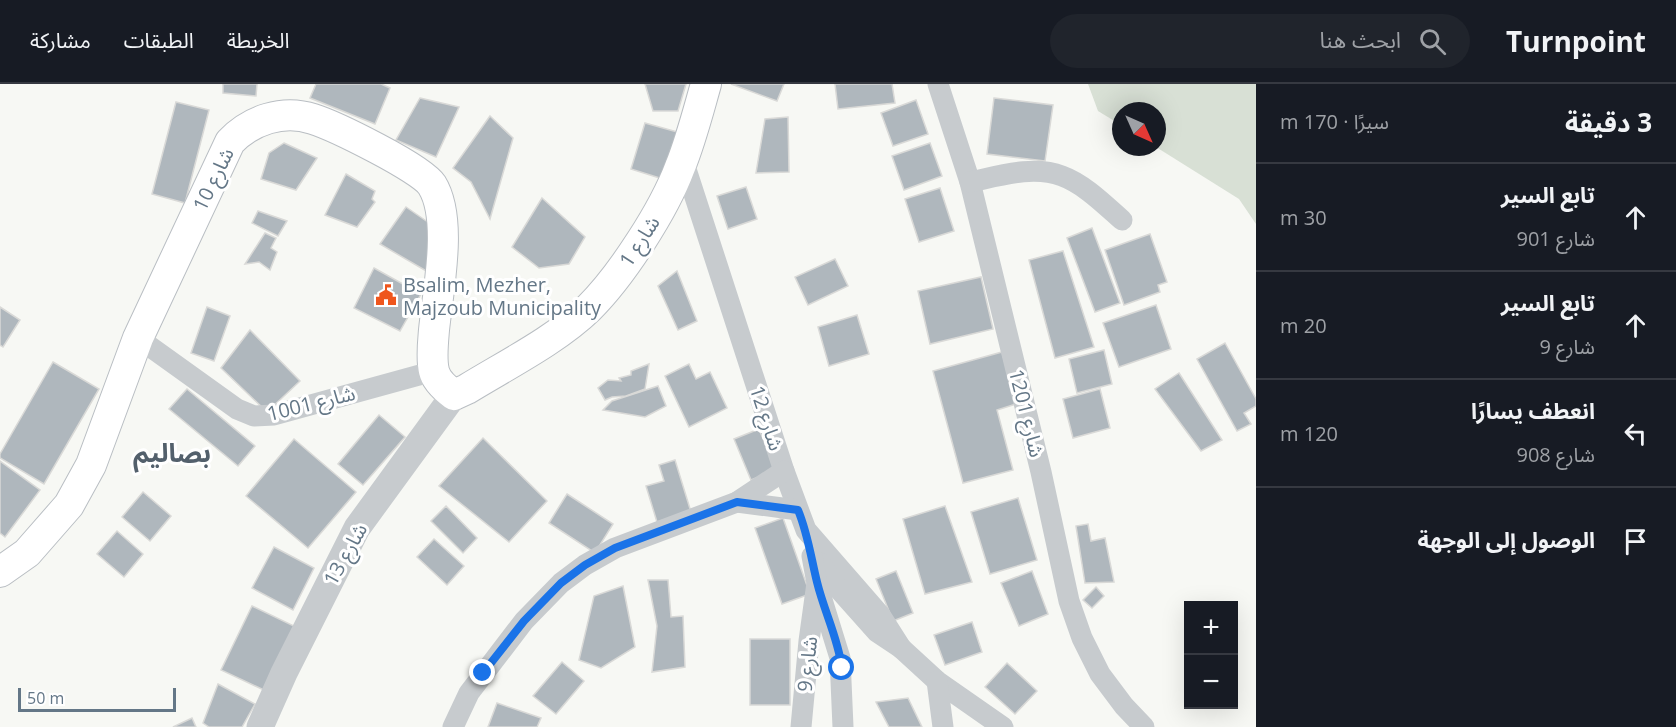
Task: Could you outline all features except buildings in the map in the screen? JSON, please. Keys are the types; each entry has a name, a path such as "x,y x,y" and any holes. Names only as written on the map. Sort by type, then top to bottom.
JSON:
{"main road":[{"name":"شارع 1","path":"454,395 554,335 588,308 618,272 666,199 683,160 706,84"},
{"name":"شارع 10","path":"0,572 27,553 69,505 91,465 138,338 230,142 242,129 260,120 300,115 321,121 413,168 431,183 440,202 443,234 433,340 434,371"},
{"path":"434,371 445,388 454,395"}],"street":[{"name":"شارع 1201","path":"938,84 970,182 1041,472 1069,601 1082,638 1100,674 1124,706 1144,727"},
{"name":"شارع 12","path":"683,160 805,530 880,615 901,648 937,681 1003,727"},
{"path":"970,182 1007,174 1047,172 1062,176 1097,198 1122,220"},
{"name":"شارع 1001","path":"138,338 228,403 254,416 274,416 434,371"},
{"name":"شارع 13","path":"260,727 284,673 357,528 454,395"},
{"path":"453,727 469,693 483,673 524,621 569,577 615,548 737,502 784,471"},
{"path":"737,502 805,530"},
{"name":"شارع 9","path":"801,727 817,583 805,530"},
{"path":"817,583 840,658 843,727"},
{"path":"937,681 943,727"}],"shaded area":[{"path":"1088,84 1256,84 1256,224 1239,199 1166,153 1166,102 1112,102 1112,120 1098,111"}],"place":[{"name":"Bsalim, Mezher, Majzoub Municipality","path":"386,295"}],"district":[{"name":"بصاليم","path":"172,452"}],"route":[{"path":"483,673 524,621 561,583 585,565 615,548 737,502 798,510 806,530 817,583 838,646 842,668"}]}
